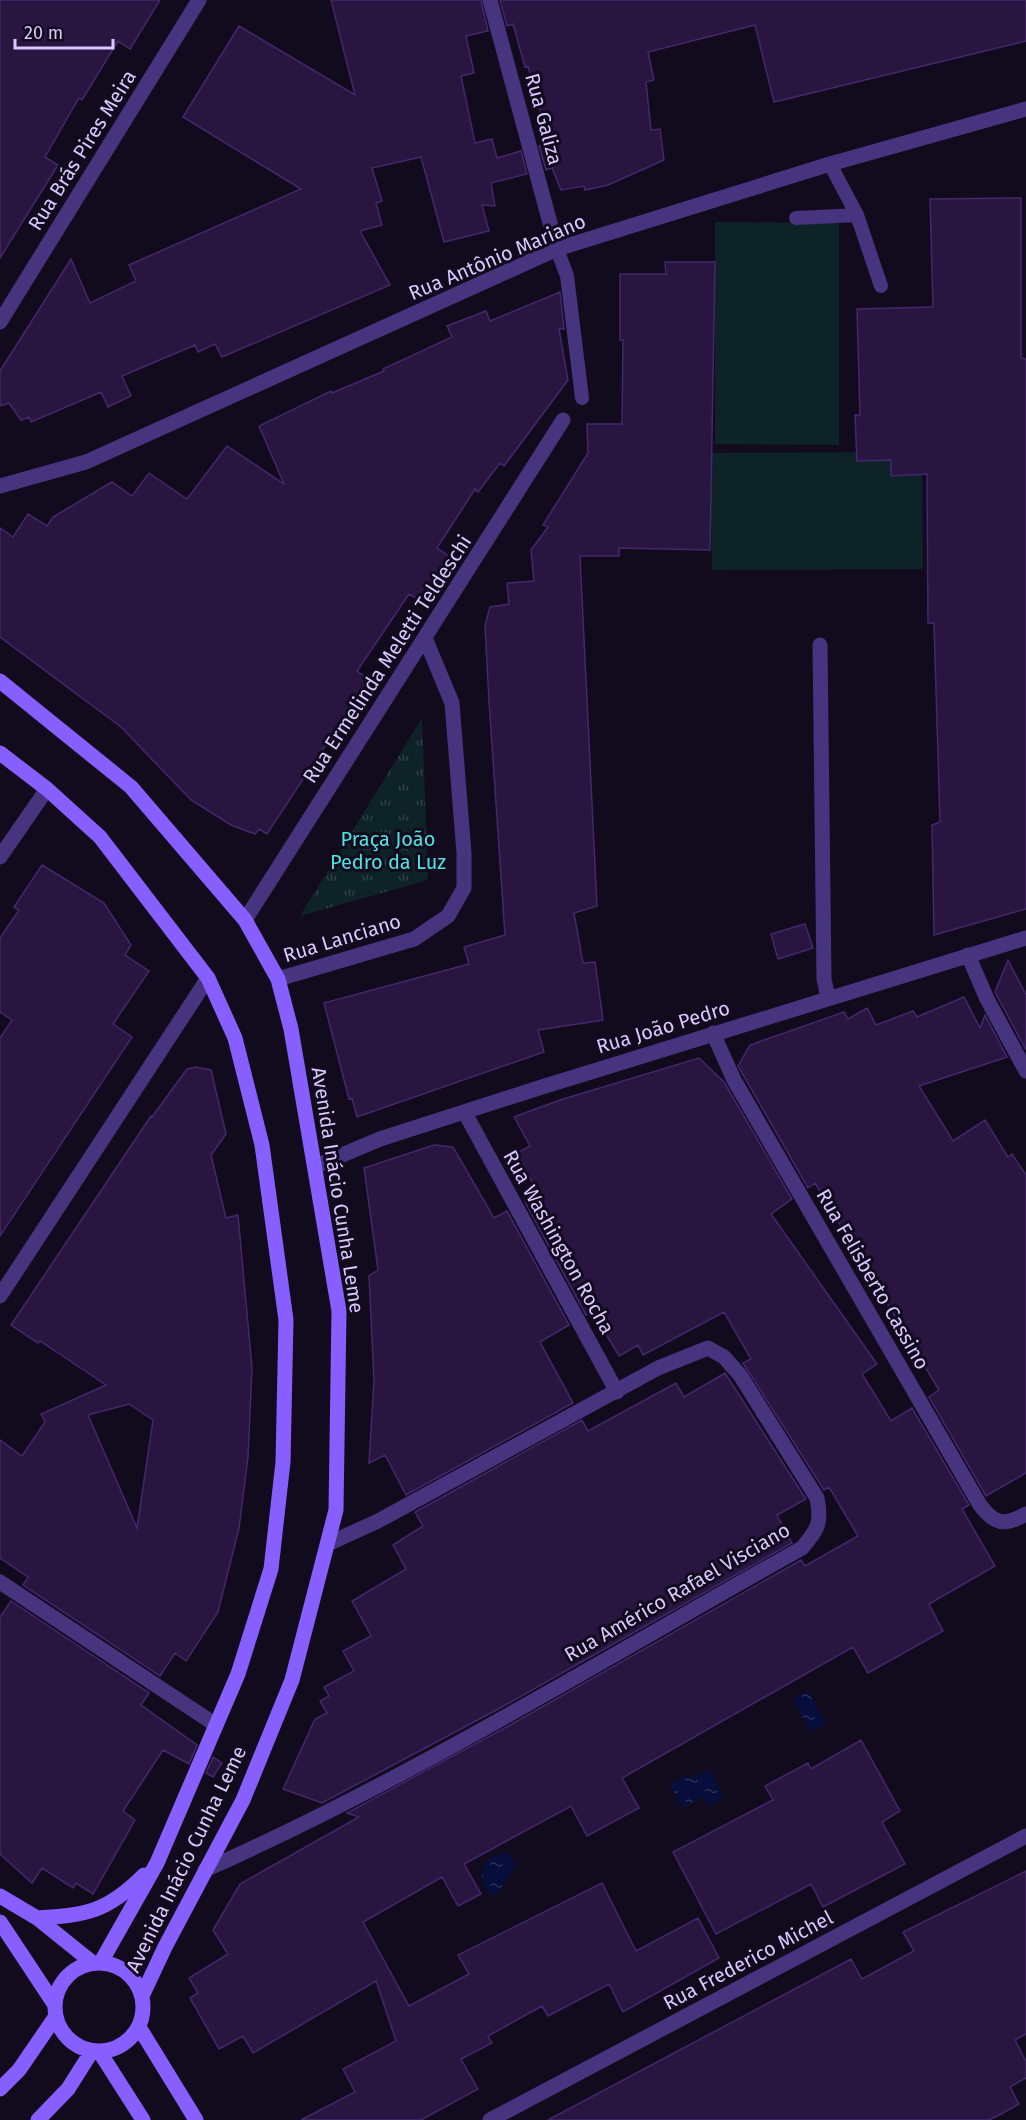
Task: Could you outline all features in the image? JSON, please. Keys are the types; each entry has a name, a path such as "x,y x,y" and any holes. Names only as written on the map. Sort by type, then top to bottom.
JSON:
{"street":[{"name":"Rua Brás Pires Meira","path":"0,322 199,0"},
{"name":"Rua Galiza","path":"490,0 558,249"},
{"name":"Rua Antônio Mariano","path":"0,486 86,462 558,249 830,164 1026,110"},
{"name":"Rua Ermelinda Meletti Teldeschi","path":"245,920 563,420"},
{"name":"Rua Lanciano","path":"278,979 414,939 448,916 464,888 464,853 452,703 425,638"},
{"path":"820,645 824,979 828,998"},
{"name":"Avenida Inácio Cunha Leme","path":"0,681 131,787 245,920 278,979 291,1029 339,1311 336,1510 330,1543 292,1680 243,1800 142,1996"},
{"name":"Avenida Inácio Cunha Leme","path":"0,753 47,789 100,837 208,978 235,1038 262,1145 286,1320 283,1462 271,1569 238,1674 157,1863 97,1962"},
{"path":"0,857 47,789"},
{"name":"Rua João Pedro","path":"315,1166 380,1139 713,1033 1026,938"},
{"path":"968,955 987,999 1026,1071"},
{"path":"0,1296 208,978"},
{"name":"Rua Felisberto Cassino","path":"713,1033 734,1080 980,1505 989,1517 999,1522 1022,1516"},
{"name":"Rua Washington Rocha","path":"465,1113 617,1392"},
{"name":"Rua Américo Rafael Visciano","path":"206,1870 283,1835 365,1793 802,1548 815,1532 821,1516 817,1498 740,1375 724,1357 708,1348 691,1353 378,1521 330,1543"},
{"path":"0,1582 216,1725"},
{"name":"Rua Frederico Michel","path":"490,2120 1026,1836"},
{"path":"37,1918 91,1913 129,1891 157,1863"},
{"path":"0,1896 37,1918 97,1962 128,1973 142,1996 144,2009 139,2027 120,2046 95,2051 74,2043 66,2036 56,2011 0,1922"},
{"path":"0,2089 19,2070 56,2011 63,1982 70,1972 97,1962"},
{"path":"139,2027 196,2120"},
{"path":"38,2120 68,2089 95,2051"},
{"path":"95,2051 143,2120"}],"lane":[{"path":"830,164 857,215 881,286"},
{"path":"796,218 857,215"},
{"path":"558,249 567,276 582,398"}],"green space":[{"path":"715,222 839,223 839,445 715,444"},
{"path":"922,452 923,569 712,570 710,453"},
{"name":"Praça João Pedro da Luz","path":"422,718 428,878 421,882 300,916"}],"water":[{"path":"808,1691 826,1724 810,1731 793,1699"},
{"path":"709,1769 724,1798 708,1807 703,1797 682,1808 670,1784 686,1775 689,1779"},
{"path":"507,1853 516,1865 495,1897 484,1885 483,1870 491,1858"}],"building":[{"path":"0,0 160,0 130,49 118,41 82,100 79,98 45,157 58,165 0,258"},
{"path":"331,0 481,0 488,31 466,36 474,73 461,76 475,143 492,139 497,158 521,151 527,174 491,183 495,206 482,205 489,231 444,242 421,157 372,168 382,201 376,203 382,225 360,231 390,285 222,357 215,344 198,352 195,345 122,376 131,396 108,407 101,392 31,422 29,417 21,420 9,403 0,406 0,371 71,259 90,303 136,281 129,265 301,189 183,117 239,26 355,95"},
{"path":"500,0 1026,0 1026,41 774,102 755,25 648,52 654,80 646,82 651,130 660,129 664,160 608,185 585,190 584,186 561,190 552,168 546,170 539,146 549,144 528,66 525,67 513,24 507,26"},
{"path":"1021,198 1021,358 1026,359 1026,909 934,935 932,825 940,822 934,623 928,623 927,474 891,476 891,460 857,461 855,415 860,415 857,309 933,307 930,199"},
{"path":"665,262 715,262 710,550 619,548 619,556 580,556 597,906 574,913 583,963 595,962 603,1020 538,1030 544,1052 357,1117 352,1098 349,1099 324,1003 469,964 464,947 505,935 485,626 490,607 509,604 507,583 534,581 531,550 548,527 543,525 588,453 587,424 622,424 623,340 620,340 620,274 666,274"},
{"path":"560,292 564,329 559,329 568,380 504,466 500,463 478,492 475,489 437,548 452,558 422,602 409,594 357,671 369,679 267,834 259,829 255,834 231,825 191,800 121,727 0,637 0,528 13,537 28,514 47,526 53,517 112,482 132,496 149,473 187,499 227,446 284,484 259,426 331,391 332,393 384,371 383,369 452,337 447,326 486,311 490,321"},
{"path":"42,865 104,903 131,945 125,955 149,971 113,1024 132,1037 0,1236 0,1038 12,1020 0,1012 0,938 19,910 14,907"},
{"path":"805,924 813,948 778,959 771,934"},
{"path":"1008,960 1026,995 1026,1050 995,992"},
{"path":"964,997 980,1028 985,1015 1007,1057 919,1086 953,1141 985,1120 1008,1157 1012,1154 1026,1175 1026,1473 986,1496 929,1397 939,1390 815,1183 808,1188 738,1066 750,1045 844,1012 848,1019 867,1008 876,1025 913,1011 917,1017"},
{"path":"699,1058 724,1082 792,1199 771,1214 877,1364 862,1374 891,1421 912,1408 969,1505 962,1509 995,1566 929,1604 943,1631 868,1673 853,1647 622,1778 639,1808 587,1836 571,1806 464,1864 481,1894 458,1906 442,1877 363,1922 409,2006 469,1974 458,1955 602,1883 636,1951 698,1918 719,1958 623,2012 609,1984 548,2016 542,2006 488,2036 492,2043 461,2059 478,2089 421,2120 301,2120 355,2092 343,2069 396,2041 376,1981 253,2053 243,2036 219,2049 190,1998 198,1993 189,1978 228,1954 213,1930 240,1884 359,1817 347,1813 512,1724 801,1560 805,1566 858,1536 829,1487 824,1490 743,1363 751,1359 724,1312 643,1355 638,1345 619,1356 593,1312 586,1315 525,1202 539,1195 517,1153 530,1146 514,1117 560,1100"},
{"path":"196,1067 211,1070 226,1134 211,1155 226,1218 238,1215 252,1368 248,1457 239,1528 218,1612 186,1661 175,1653 160,1676 23,1585 28,1577 0,1558 0,1440 22,1456 45,1422 41,1414 106,1385 40,1341 38,1343 11,1325 151,1116 187,1069","holes":["129,1404 153,1420 137,1528 88,1415"]},
{"path":"434,1145 453,1147 494,1218 507,1211 569,1325 540,1342 573,1403 406,1495 385,1455 369,1463 374,1381 369,1276 378,1270 364,1168"},
{"path":"725,1373 806,1499 777,1515 792,1543 502,1707 322,1803 283,1789 315,1719 327,1713 320,1701 329,1696 324,1687 354,1671 343,1651 371,1636 352,1601 406,1569 393,1545 423,1526 415,1512 582,1420 588,1431 676,1383 684,1397"},
{"path":"11,1601 149,1693 141,1705 197,1745 189,1764 163,1750 123,1811 135,1820 93,1894 76,1883 73,1888 42,1868 32,1883 0,1854 0,1617"},
{"path":"861,1740 900,1811 882,1822 905,1864 823,1907 811,1884 716,1934 673,1852 773,1800 765,1786 808,1763 811,1769"},
{"path":"213,1757 222,1763 213,1777 206,1773"},
{"path":"1026,1871 1026,2034 1015,2040 1026,2062 1026,2078 1010,2087 1019,2104 1001,2114 989,2120 548,2120 851,1959 862,1979 914,1951 903,1932"}]}
